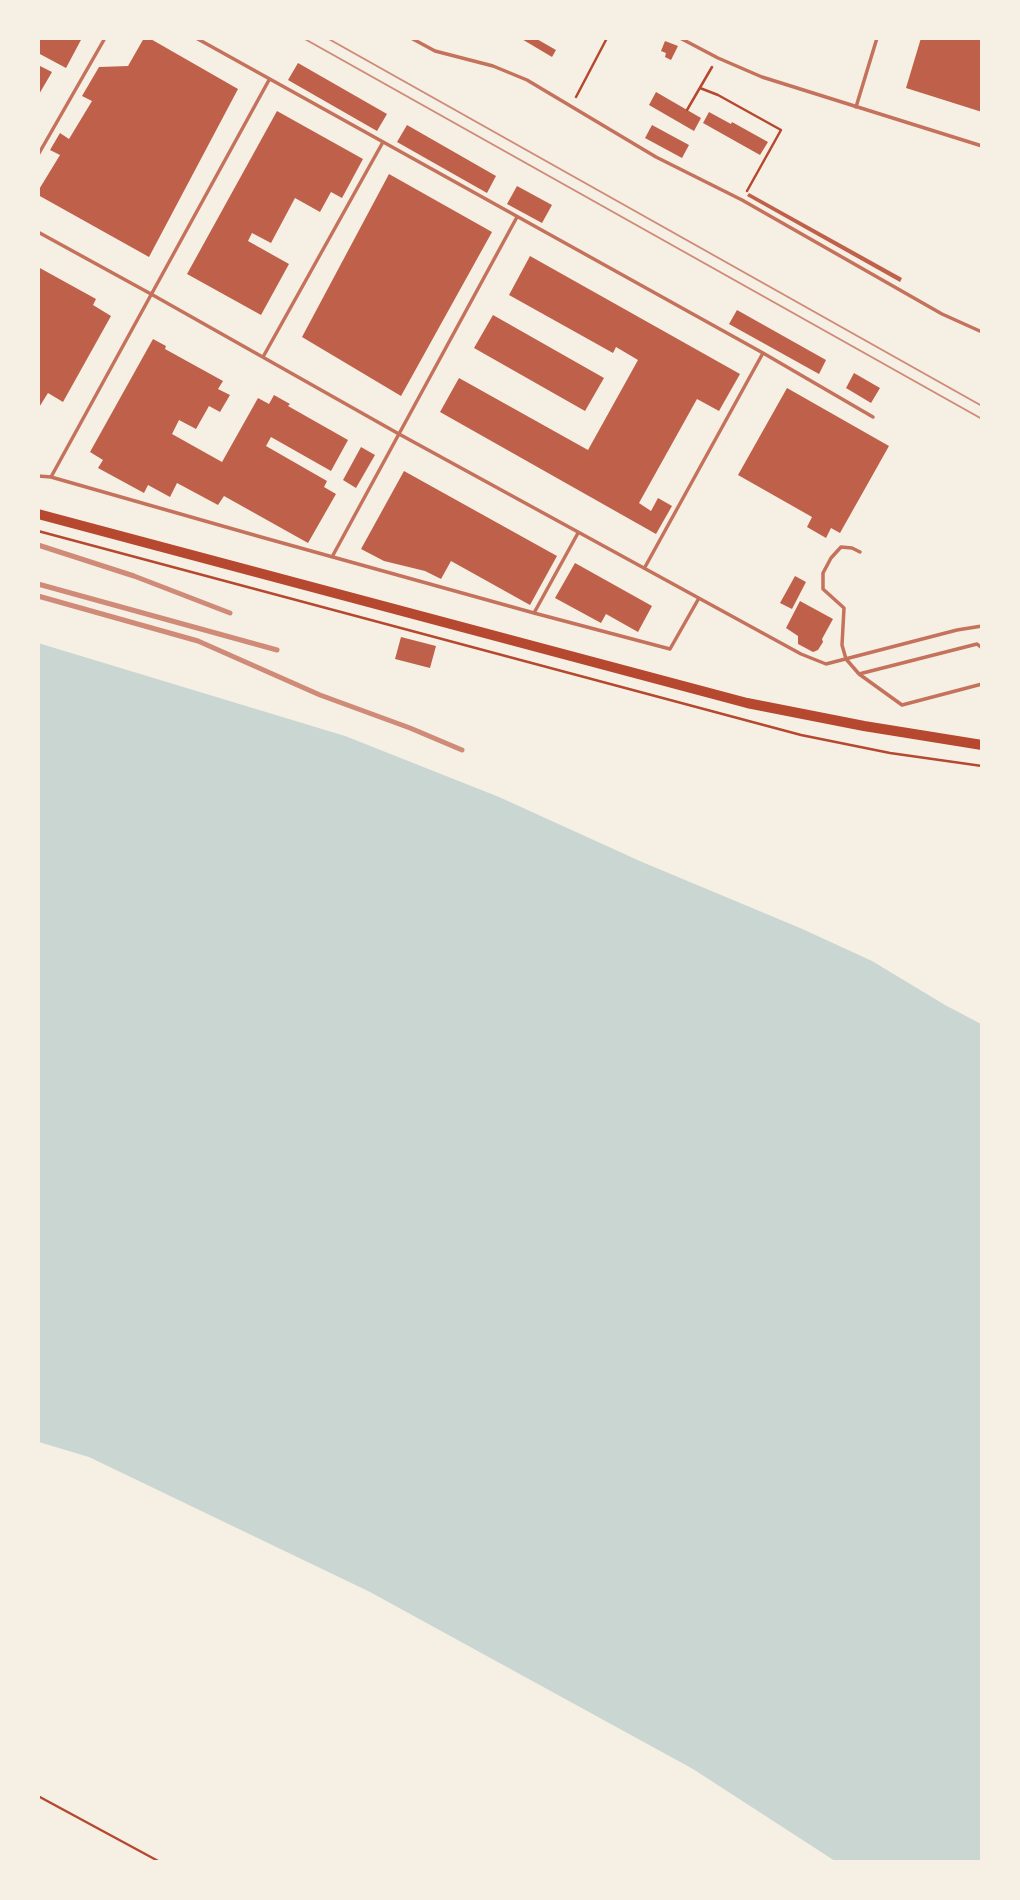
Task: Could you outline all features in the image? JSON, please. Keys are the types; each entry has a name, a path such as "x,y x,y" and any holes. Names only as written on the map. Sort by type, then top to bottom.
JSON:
{"main road":[{"path":"38,514 747,703 982,745"}],"lane":[{"path":"38,155 105,38"},
{"path":"196,38 873,417"},
{"path":"411,38 435,51 493,66 527,79 656,157 743,201 942,314 982,332"},
{"path":"680,38 762,77 982,146"},
{"path":"856,107 877,38"},
{"path":"51,477 269,80"},
{"path":"263,357 383,142"},
{"path":"332,557 517,217"},
{"path":"38,232 801,654 826,664 957,630 980,627"},
{"path":"645,568 763,354"},
{"path":"38,476 51,477 670,649 699,598"},
{"path":"534,613 578,533"},
{"path":"860,552 841,547 823,573 823,589 844,608 842,646 846,659 859,674 902,705 982,684"},
{"path":"859,674 977,645 982,648"}],"path":[{"path":"572,106 607,38"},
{"path":"687,110 718,58"},
{"path":"700,88 781,130 743,201"},
{"path":"38,531 801,735 982,766"},
{"path":"38,1796 160,1861"}],"shaded area":[{"path":"38,643 345,736 499,797 872,961 981,1024 981,1861 835,1861 693,1769 370,1592 89,1457 39,1442"}],"building":[{"path":"38,38 82,38 66,68 38,53"},
{"path":"144,38 149,38 238,89 149,257 38,195 60,155 50,150 60,133 69,139 92,101 82,96 99,67 128,66"},
{"path":"520,38 535,38 556,50 552,57"},
{"path":"921,38 982,38 982,112 906,88"},
{"path":"665,41 678,46 671,60 661,51"},
{"path":"298,63 387,114 377,131 288,80"},
{"path":"38,65 52,72 38,96"},
{"path":"656,92 701,118 694,131 649,105"},
{"path":"277,111 363,159 342,198 331,192 320,212 295,198 271,243 252,233 248,241 289,264 261,315 187,274"},
{"path":"709,112 768,142 760,155 703,123"},
{"path":"407,125 496,176 487,193 397,142"},
{"path":"652,125 689,145 682,158 645,138"},
{"path":"389,174 492,232 401,396 302,337"},
{"path":"517,186 552,205 542,223 507,204"},
{"path":"749,193 902,278 900,282 747,196"},
{"path":"530,256 740,374 719,411 697,399 639,503 651,511 658,498 672,506 656,534 440,412 459,378 588,450 638,360 616,347 613,353 509,295"},
{"path":"38,267 96,299 93,305 111,316 63,402 48,393 38,409"},
{"path":"737,310 826,360 819,374 729,324"},
{"path":"493,315 604,378 585,411 474,348"},
{"path":"153,339 166,346 165,349 223,381 218,389 230,395 220,412 209,406 196,429 179,420 172,434 222,462 258,398 269,404 274,395 290,404 288,406 348,440 331,471 271,437 266,446 327,481 324,487 336,494 308,543 224,496 218,505 177,483 170,497 148,485 144,493 98,468 103,460 90,452"},
{"path":"854,373 880,388 871,403 846,388"},
{"path":"787,388 889,446 840,533 831,528 826,538 807,527 812,517 738,475"},
{"path":"361,447 375,455 356,488 343,480"},
{"path":"404,471 557,556 530,605 451,561 441,579 425,571 384,561 361,549"},
{"path":"575,563 652,606 638,632 606,614 601,623 555,598"},
{"path":"795,576 806,582 792,609 780,603"},
{"path":"800,601 833,619 822,639 823,642 818,650 813,652 798,644 798,636 786,628"},
{"path":"401,637 436,646 430,668 395,659"}],"tram line":[{"path":"303,38 982,419"},
{"path":"327,38 982,406"}],"railway":[{"path":"38,545 134,576 230,613"},
{"path":"38,584 277,650"},
{"path":"38,596 198,641 320,695 462,750"}]}
